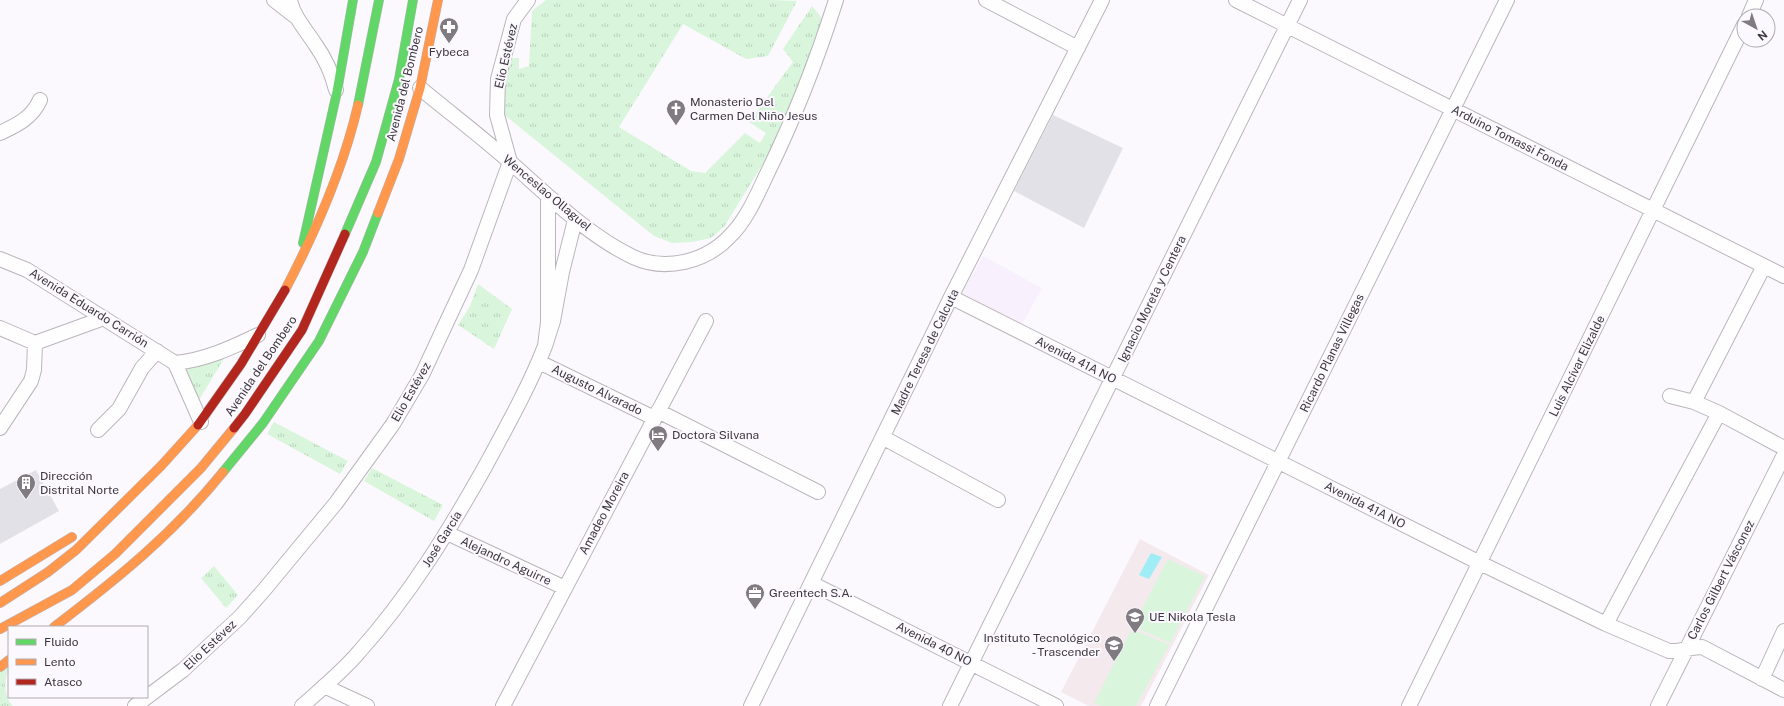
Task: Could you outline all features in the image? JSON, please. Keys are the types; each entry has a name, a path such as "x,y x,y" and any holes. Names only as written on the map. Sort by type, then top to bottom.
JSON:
{"main road":[{"name":"Avenida del Bombero","path":"298,264 336,94 353,0"},
{"name":"Avenida del Bombero","path":"128,500 170,457 201,422 258,335 298,264 318,222 336,178 353,124 369,63 379,0"},
{"name":"Avenida del Bombero","path":"0,630 72,590 115,554 201,468 245,414 302,330 337,254 376,162 399,79 413,0"},
{"name":"Avenida del Bombero","path":"55,626 112,583 172,530 216,481 263,423 319,341 363,252 399,159 420,88 438,0"},
{"path":"0,581 128,500"},
{"path":"0,603 41,578 75,551 128,500"},
{"path":"23,626 72,590"},
{"path":"0,667 8,661"}],"street":[{"path":"274,0 299,20"},
{"path":"290,0 299,20 328,66 333,78 336,94"},
{"name":"Elio Estévez","path":"148,696 183,670 240,617 336,503 393,424 422,375 471,270 510,162 497,115 498,79 514,19 528,0"},
{"name":"Wenceslao Ollaguel","path":"420,88 510,162 575,220 634,257 658,263 679,264 706,255 730,236 752,206 782,143 822,46 836,0"},
{"path":"986,0 1078,48"},
{"name":"Madre Teresa de Calcuta","path":"751,706 952,297 1102,0"},
{"name":"Arduino Tomassi Fonda","path":"1236,0 1784,276"},
{"name":"Ignacio Moreta y Centera","path":"950,706 1300,0"},
{"name":"Ricardo Planas Villegas","path":"1157,706 1507,0"},
{"name":"Luis Alcívar Elizalde","path":"1409,706 1736,41"},
{"path":"0,133 23,122 40,100"},
{"name":"José García","path":"545,346 548,322 548,196"},
{"name":"José García","path":"302,706 358,653 382,624 428,562 447,533 497,444 539,362 545,346 553,321 562,272 575,220"},
{"name":"Avenida Eduardo Carrión","path":"0,258 27,270 157,350 175,363"},
{"path":"1694,402 1764,266"},
{"name":"Avenida 41A NO","path":"952,297 1480,563 1606,624 1669,651 1677,652 1702,647 1784,690"},
{"path":"0,328 35,344 104,318"},
{"name":"Amadeo Moreira","path":"503,706 706,321"},
{"path":"201,422 175,363 190,361 216,354 258,335"},
{"path":"0,428 31,381 34,370 35,344"},
{"path":"98,430 119,409 142,368 157,350"},
{"name":"Augusto Alvarado","path":"539,362 656,415 818,492"},
{"path":"1670,396 1694,402 1784,448"},
{"path":"1606,624 1718,413"},
{"path":"884,438 998,500"},
{"name":"Carlos Gilbert Vásconez","path":"1658,706 1784,455"},
{"name":"Alejandro Aguirre","path":"447,533 565,588"},
{"name":"Avenida 40 NO","path":"811,582 1056,706"},
{"path":"1762,679 1784,631"},
{"path":"324,686 367,706"},
{"name":"Elio Estévez","path":"135,706 146,698"}],"shaded area":[{"path":"983,256 1042,288 1022,324 962,293"},
{"name":"UE Nikola Tesla","path":"1140,539 1209,575 1141,706 1089,706 1061,692"}],"green space":[{"path":"546,0 797,1 768,56 746,59 683,24 619,127 691,171 705,173 745,133 760,143 766,133 749,122 793,62 783,49 812,6 821,17 819,37 783,131 724,227 711,238 692,242 672,243 654,236 502,113 503,78 509,58 519,58 519,69 529,66 532,11"},
{"path":"478,284 512,309 494,349 458,325 470,306"},
{"path":"233,344 191,413 177,359"},
{"path":"274,422 348,461 340,474 267,434"},
{"path":"372,468 443,505 434,521 364,481"},
{"path":"1168,559 1205,576 1170,643 1133,626"},
{"path":"214,566 238,595 226,608 201,578"},
{"path":"1132,629 1169,645 1136,706 1101,706 1094,703"},
{"path":"8,667 5,687 7,697 13,706 0,706 0,672"}],"water":[{"path":"1151,553 1162,557 1149,579 1139,575"}],"building":[{"path":"1053,115 1123,148 1084,228 1014,191"},
{"name":"Dirección Distrital Norte","path":"36,470 59,511 0,544 0,489"}],"traffic: fast":[{"path":"303,243 337,92 353,0"},
{"path":"358,105 379,0"},
{"path":"345,234 376,162 399,79 413,0"},
{"path":"223,472 263,423 319,341 363,252 378,213"}],"traffic: slow":[{"path":"378,213 399,159 420,88 438,0"},
{"path":"285,290 328,200 345,153 358,105"},
{"path":"0,603 48,572 76,550 161,466 198,425"},
{"path":"0,629 72,590 115,554 201,468 234,428"},
{"path":"55,626 122,573 164,536 223,472"},
{"path":"0,581 72,537"},
{"path":"0,667 8,661"}],"traffic: jam":[{"path":"234,428 302,330 345,234"},
{"path":"198,425 241,364 285,290"}],"place":[{"name":"Fybeca","path":"449,44"},
{"name":"Monasterio Del Carmen Del Niño Jesus","path":"676,126"},
{"name":"Doctora Silvana","path":"658,452"},
{"name":"Dirección Distrital Norte","path":"26,500"},
{"name":"Greentech S.A.","path":"755,610"},
{"name":"UE Nikola Tesla","path":"1135,634"},
{"name":"Instituto Tecnológico - Trascender","path":"1114,662"}]}
